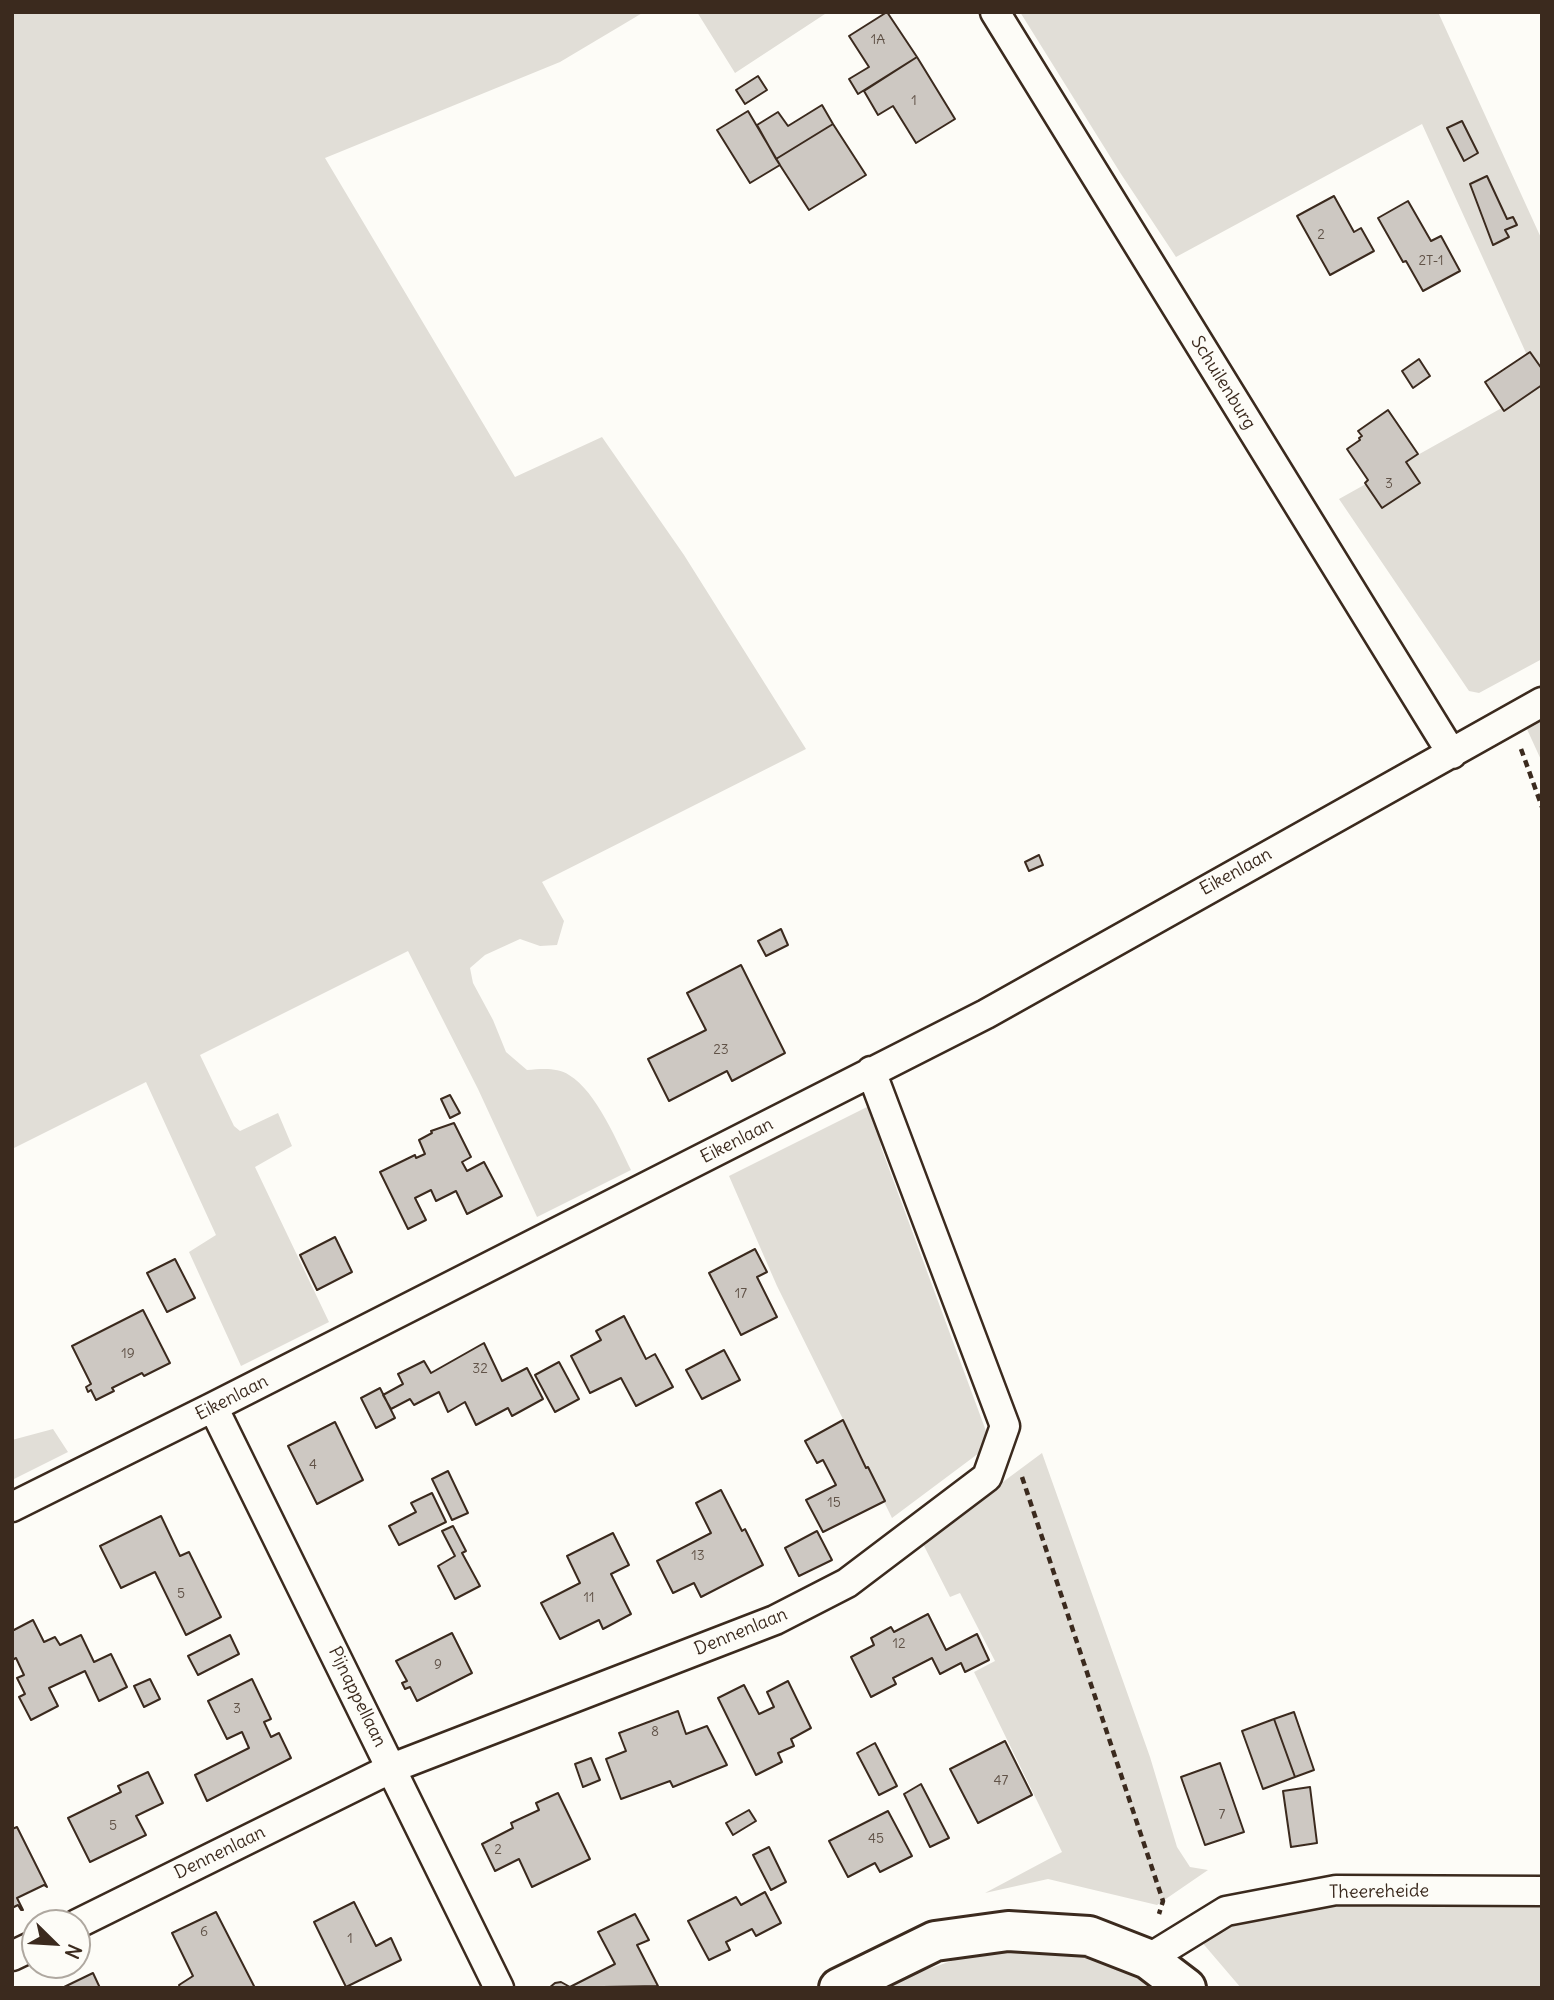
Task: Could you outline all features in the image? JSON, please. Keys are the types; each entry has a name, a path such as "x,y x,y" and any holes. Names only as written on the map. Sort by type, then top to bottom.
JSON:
{"street":[{"name":"Schuilenburg","path":"995,12 1452,754"},
{"name":"Eikenlaan","path":"12,1507 986,1014 1542,702"},
{"path":"871,1071 1005,1426"},
{"name":"Pijnappellaan","path":"214,1407 499,1988"},
{"name":"Dennenlaan","path":"91,1917 392,1768 775,1620 847,1583 987,1477 1005,1426"},
{"name":"Theereheide","path":"1148,1959 1226,1911 1336,1890 1542,1891"},
{"path":"839,1988 934,1941 1008,1931 1089,1936 1148,1959 1185,1988"}],"path":[{"path":"1510,719 1542,807"},
{"path":"1005,1426 1163,1901 1148,1959"}],"shaded area":[{"path":"12,12 644,12 560,62 325,158 515,477 602,437 684,555 806,749 542,882 564,921 557,945 540,946 520,939 485,955 470,968 473,983 506,1052 527,1070 559,1071 579,1083 605,1118 631,1170 537,1217 478,1089 408,951 200,1055 234,1126 240,1131 278,1113 292,1146 255,1167 329,1322 241,1366 189,1252 216,1235 146,1082 12,1149"},
{"path":"697,12 828,12 735,73"},
{"path":"1020,12 1438,12 1542,240 1542,659 1479,693 1469,691 1339,499 1541,386 1422,124 1176,257"},
{"path":"1542,718 1542,762 1526,727"},
{"path":"867,1107 878,1122 881,1147 986,1431 983,1450 892,1518 777,1286 729,1176"},
{"path":"53,1429 68,1452 12,1480 12,1440"},
{"path":"1042,1453 1150,1757 1177,1847 1190,1867 1208,1870 1157,1905 1048,1879 985,1893 1062,1852 974,1672 995,1661 960,1593 950,1597 922,1542"},
{"path":"1542,1899 1542,1988 1241,1988 1200,1940 1246,1903"},
{"path":"1035,1949 1099,1959 1127,1970 1156,1988 889,1988 922,1971 972,1954"}],"building":[{"path":"887,12 917,57 858,94 849,79 869,67 849,36"},
{"path":"917,57 955,119 916,143 893,106 878,115 864,91"},
{"path":"758,76 767,90 745,104 736,90"},
{"path":"822,105 833,124 776,159 757,125 778,112 788,126"},
{"path":"748,111 780,165 750,183 717,130"},
{"path":"1462,121 1478,153 1464,161 1447,128"},
{"path":"833,124 866,175 809,210 776,159"},
{"path":"1487,176 1507,219 1513,217 1517,225 1505,230 1509,237 1493,245 1470,184"},
{"path":"1334,196 1354,232 1361,228 1374,251 1330,275 1297,216"},
{"path":"1408,201 1431,241 1441,236 1460,271 1423,291 1378,218"},
{"path":"1530,352 1542,369 1542,385 1504,411 1485,382"},
{"path":"1419,359 1430,376 1413,388 1402,371"},
{"path":"1388,410 1418,454 1406,462 1420,483 1382,508 1365,483 1368,480 1347,449 1360,440 1362,436 1358,431"},
{"path":"1039,855 1043,865 1029,871 1025,862"},
{"path":"781,929 788,945 766,956 758,941"},
{"path":"741,965 785,1053 732,1081 727,1071 669,1101 648,1059 706,1030 687,993"},
{"path":"450,1095 460,1113 450,1118 441,1099"},
{"path":"454,1123 471,1157 462,1162 467,1171 484,1162 502,1196 467,1214 456,1191 436,1201 431,1190 415,1198 426,1220 408,1229 380,1172 415,1155 416,1158 425,1154 419,1140 432,1133 431,1131"},
{"path":"335,1237 352,1272 317,1290 300,1255"},
{"path":"755,1249 767,1272 757,1277 777,1317 741,1335 709,1273"},
{"path":"175,1259 195,1298 167,1312 147,1273"},
{"path":"143,1310 170,1363 112,1388 114,1391 96,1400 91,1390 88,1392 86,1387 91,1384 72,1346"},
{"path":"624,1316 646,1359 655,1354 673,1387 636,1406 621,1378 590,1393 571,1356 601,1340 596,1331"},
{"path":"484,1343 502,1381 527,1368 543,1399 512,1416 508,1408 476,1425 465,1402 448,1412 439,1392 414,1405 410,1399 391,1409 383,1395 403,1384 398,1374 424,1361 431,1373"},
{"path":"724,1350 740,1380 702,1399 686,1370"},
{"path":"559,1362 579,1399 555,1412 535,1375"},
{"path":"380,1388 395,1418 376,1428 361,1398"},
{"path":"843,1420 885,1501 823,1532 806,1500 836,1485 823,1460 817,1463 805,1441"},
{"path":"335,1422 363,1480 317,1504 288,1446"},
{"path":"448,1471 468,1513 452,1520 432,1479"},
{"path":"721,1490 763,1565 701,1597 694,1583 673,1593 657,1561 711,1533 696,1503"},
{"path":"432,1493 446,1522 399,1545 389,1526 416,1512 411,1503"},
{"path":"161,1516 180,1556 189,1552 221,1617 186,1635 155,1572 121,1588 100,1546"},
{"path":"453,1526 466,1551 462,1553 480,1586 455,1599 438,1566 455,1556 442,1531"},
{"path":"817,1531 832,1560 799,1576 785,1548"},
{"path":"613,1533 629,1565 611,1574 631,1614 603,1629 599,1620 560,1639 541,1603 580,1583 567,1556"},
{"path":"928,1614 946,1650 977,1634 989,1660 965,1672 961,1663 940,1674 932,1658 893,1678 896,1684 871,1697 851,1657 874,1645 871,1638 891,1627 894,1632"},
{"path":"33,1620 44,1642 55,1637 60,1645 81,1635 94,1662 111,1654 127,1687 99,1701 85,1671 49,1688 58,1706 31,1720 19,1697 25,1694 17,1678 24,1675 16,1658 12,1660 12,1631"},
{"path":"452,1633 472,1673 417,1701 410,1687 405,1689 402,1683 407,1681 396,1661"},
{"path":"230,1635 239,1654 198,1675 188,1656"},
{"path":"150,1679 160,1699 144,1707 134,1686"},
{"path":"252,1679 271,1719 264,1722 271,1737 279,1733 291,1758 207,1801 195,1775 249,1748 242,1732 227,1739 208,1701"},
{"path":"788,1681 811,1728 791,1739 794,1746 778,1753 782,1762 756,1775 718,1698 744,1685 759,1714 774,1707 767,1692"},
{"path":"678,1711 686,1734 707,1726 727,1765 673,1787 670,1781 621,1799 606,1759 626,1751 619,1733"},
{"path":"1294,1712 1314,1770 1295,1777 1274,1719"},
{"path":"1274,1719 1295,1777 1263,1789 1242,1731"},
{"path":"1005,1741 1032,1795 978,1823 950,1769"},
{"path":"875,1743 897,1786 879,1795 857,1753"},
{"path":"591,1758 600,1780 583,1787 575,1764"},
{"path":"1220,1763 1244,1832 1205,1845 1181,1777"},
{"path":"148,1772 163,1803 136,1816 146,1835 90,1862 68,1818 121,1792 118,1786"},
{"path":"921,1784 949,1838 930,1847 904,1794"},
{"path":"1310,1787 1317,1843 1291,1847 1283,1791"},
{"path":"558,1793 590,1859 532,1887 519,1859 495,1871 482,1844 513,1828 511,1823 539,1810 536,1803"},
{"path":"749,1810 756,1821 733,1835 726,1823"},
{"path":"888,1811 912,1856 880,1872 875,1863 848,1877 829,1841"},
{"path":"17,1827 47,1887 44,1885 17,1898 21,1910 18,1905 12,1908 12,1829"},
{"path":"769,1847 786,1882 771,1890 753,1855"},
{"path":"765,1892 781,1923 756,1936 752,1929 726,1942 730,1950 709,1960 688,1921 736,1897 741,1905"},
{"path":"354,1902 376,1946 391,1938 401,1960 346,1987 314,1922"},
{"path":"216,1912 255,1988 180,1988 179,1985 193,1976 172,1933"},
{"path":"635,1914 649,1940 637,1945 658,1986 549,1988 561,1982 570,1987 615,1964 598,1932"},
{"path":"93,1973 100,1988 62,1988 81,1979 91,1979"}]}
